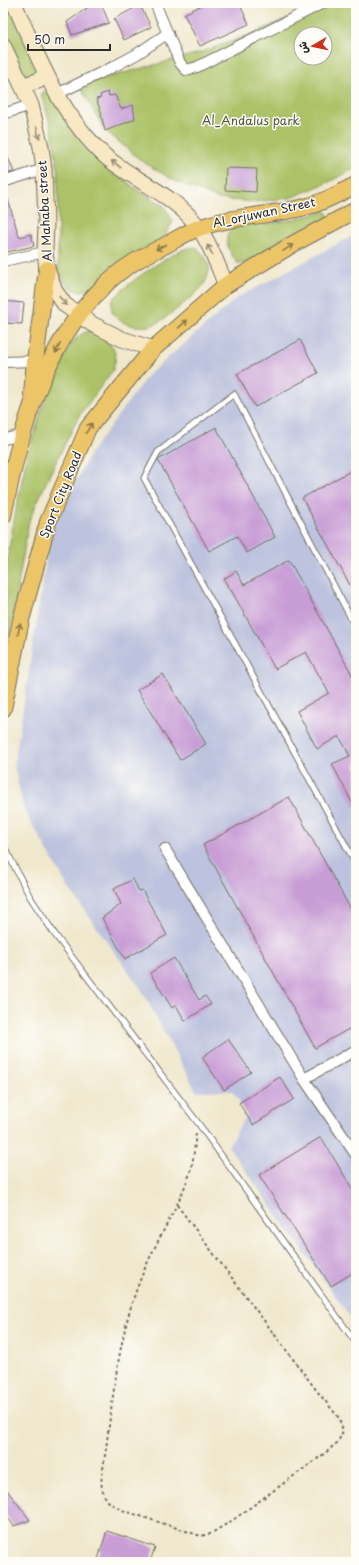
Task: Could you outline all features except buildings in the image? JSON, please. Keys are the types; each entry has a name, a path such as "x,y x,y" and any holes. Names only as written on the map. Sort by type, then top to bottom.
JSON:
{"main road":[{"path":"14,3 46,74 57,94 84,132 105,155 162,194 182,210 198,228 226,285"},
{"name":"Al Mahaba street","path":"3,46 23,85 31,105 44,170 46,223 45,252 47,269 55,291 65,304 92,324 122,339 153,349"},
{"path":"23,85 38,81 46,74"},
{"name":"Al_orjuwan Street","path":"78,315 104,286 130,264 198,228 243,217 310,206 356,185"},
{"path":"153,349 226,285 293,244 356,210"},
{"path":"30,413 47,269"},
{"path":"3,516 6,486 21,436 47,369 61,341 78,315"},
{"name":"Sport City Road","path":"3,709 21,620 48,522 88,428 153,349"}],"street":[{"path":"155,3 180,63 186,70 197,67 323,3"},
{"path":"57,94 119,64 168,34"},
{"path":"3,114 31,105"},
{"path":"3,182 44,170"},
{"path":"3,261 45,252"},
{"path":"3,362 35,361"},
{"path":"3,439 21,436"},
{"path":"165,849 304,1079 356,1155"},
{"path":"304,1079 356,1050"}],"lane":[{"path":"356,628 234,394 158,452 144,478 356,864"},
{"path":"3,844 30,897 56,936 198,1123 356,1343"}],"path":[{"path":"177,1205 312,1385 339,1418 343,1431 338,1442 324,1454 233,1520 210,1534 200,1536 111,1505 103,1496 101,1482 113,1396 126,1322 139,1282 177,1205 191,1172 198,1123"}],"shaded area":[{"path":"356,234 356,1314 351,1318 228,1146 248,1113 232,1091 196,1091 141,989 68,887 24,810 14,766 51,528 91,452 147,376 237,298"}],"green space":[{"path":"3,3 10,3 42,72 27,79 3,26"},
{"name":"Al_Andalus park","path":"324,3 356,3 356,168 331,181 290,198 254,202 219,199 175,181 143,162 105,130 79,85 199,53 251,34"},
{"path":"51,87 98,156 132,186 163,205 173,221 164,238 102,284 82,291 74,290 68,286 58,273 58,172 52,130 41,93"},
{"path":"326,211 329,218 245,263 237,263 227,244 228,233 237,226 246,224 274,223"},
{"path":"196,247 207,261 209,267 207,278 199,291 155,324 136,326 122,322 114,315 111,306 112,302 116,296 134,280 170,256 187,248"},
{"path":"92,331 99,334 113,347 116,357 113,370 79,416 48,478 29,521 3,673 3,585 26,460 45,399 57,367 76,338 85,332"}]}
